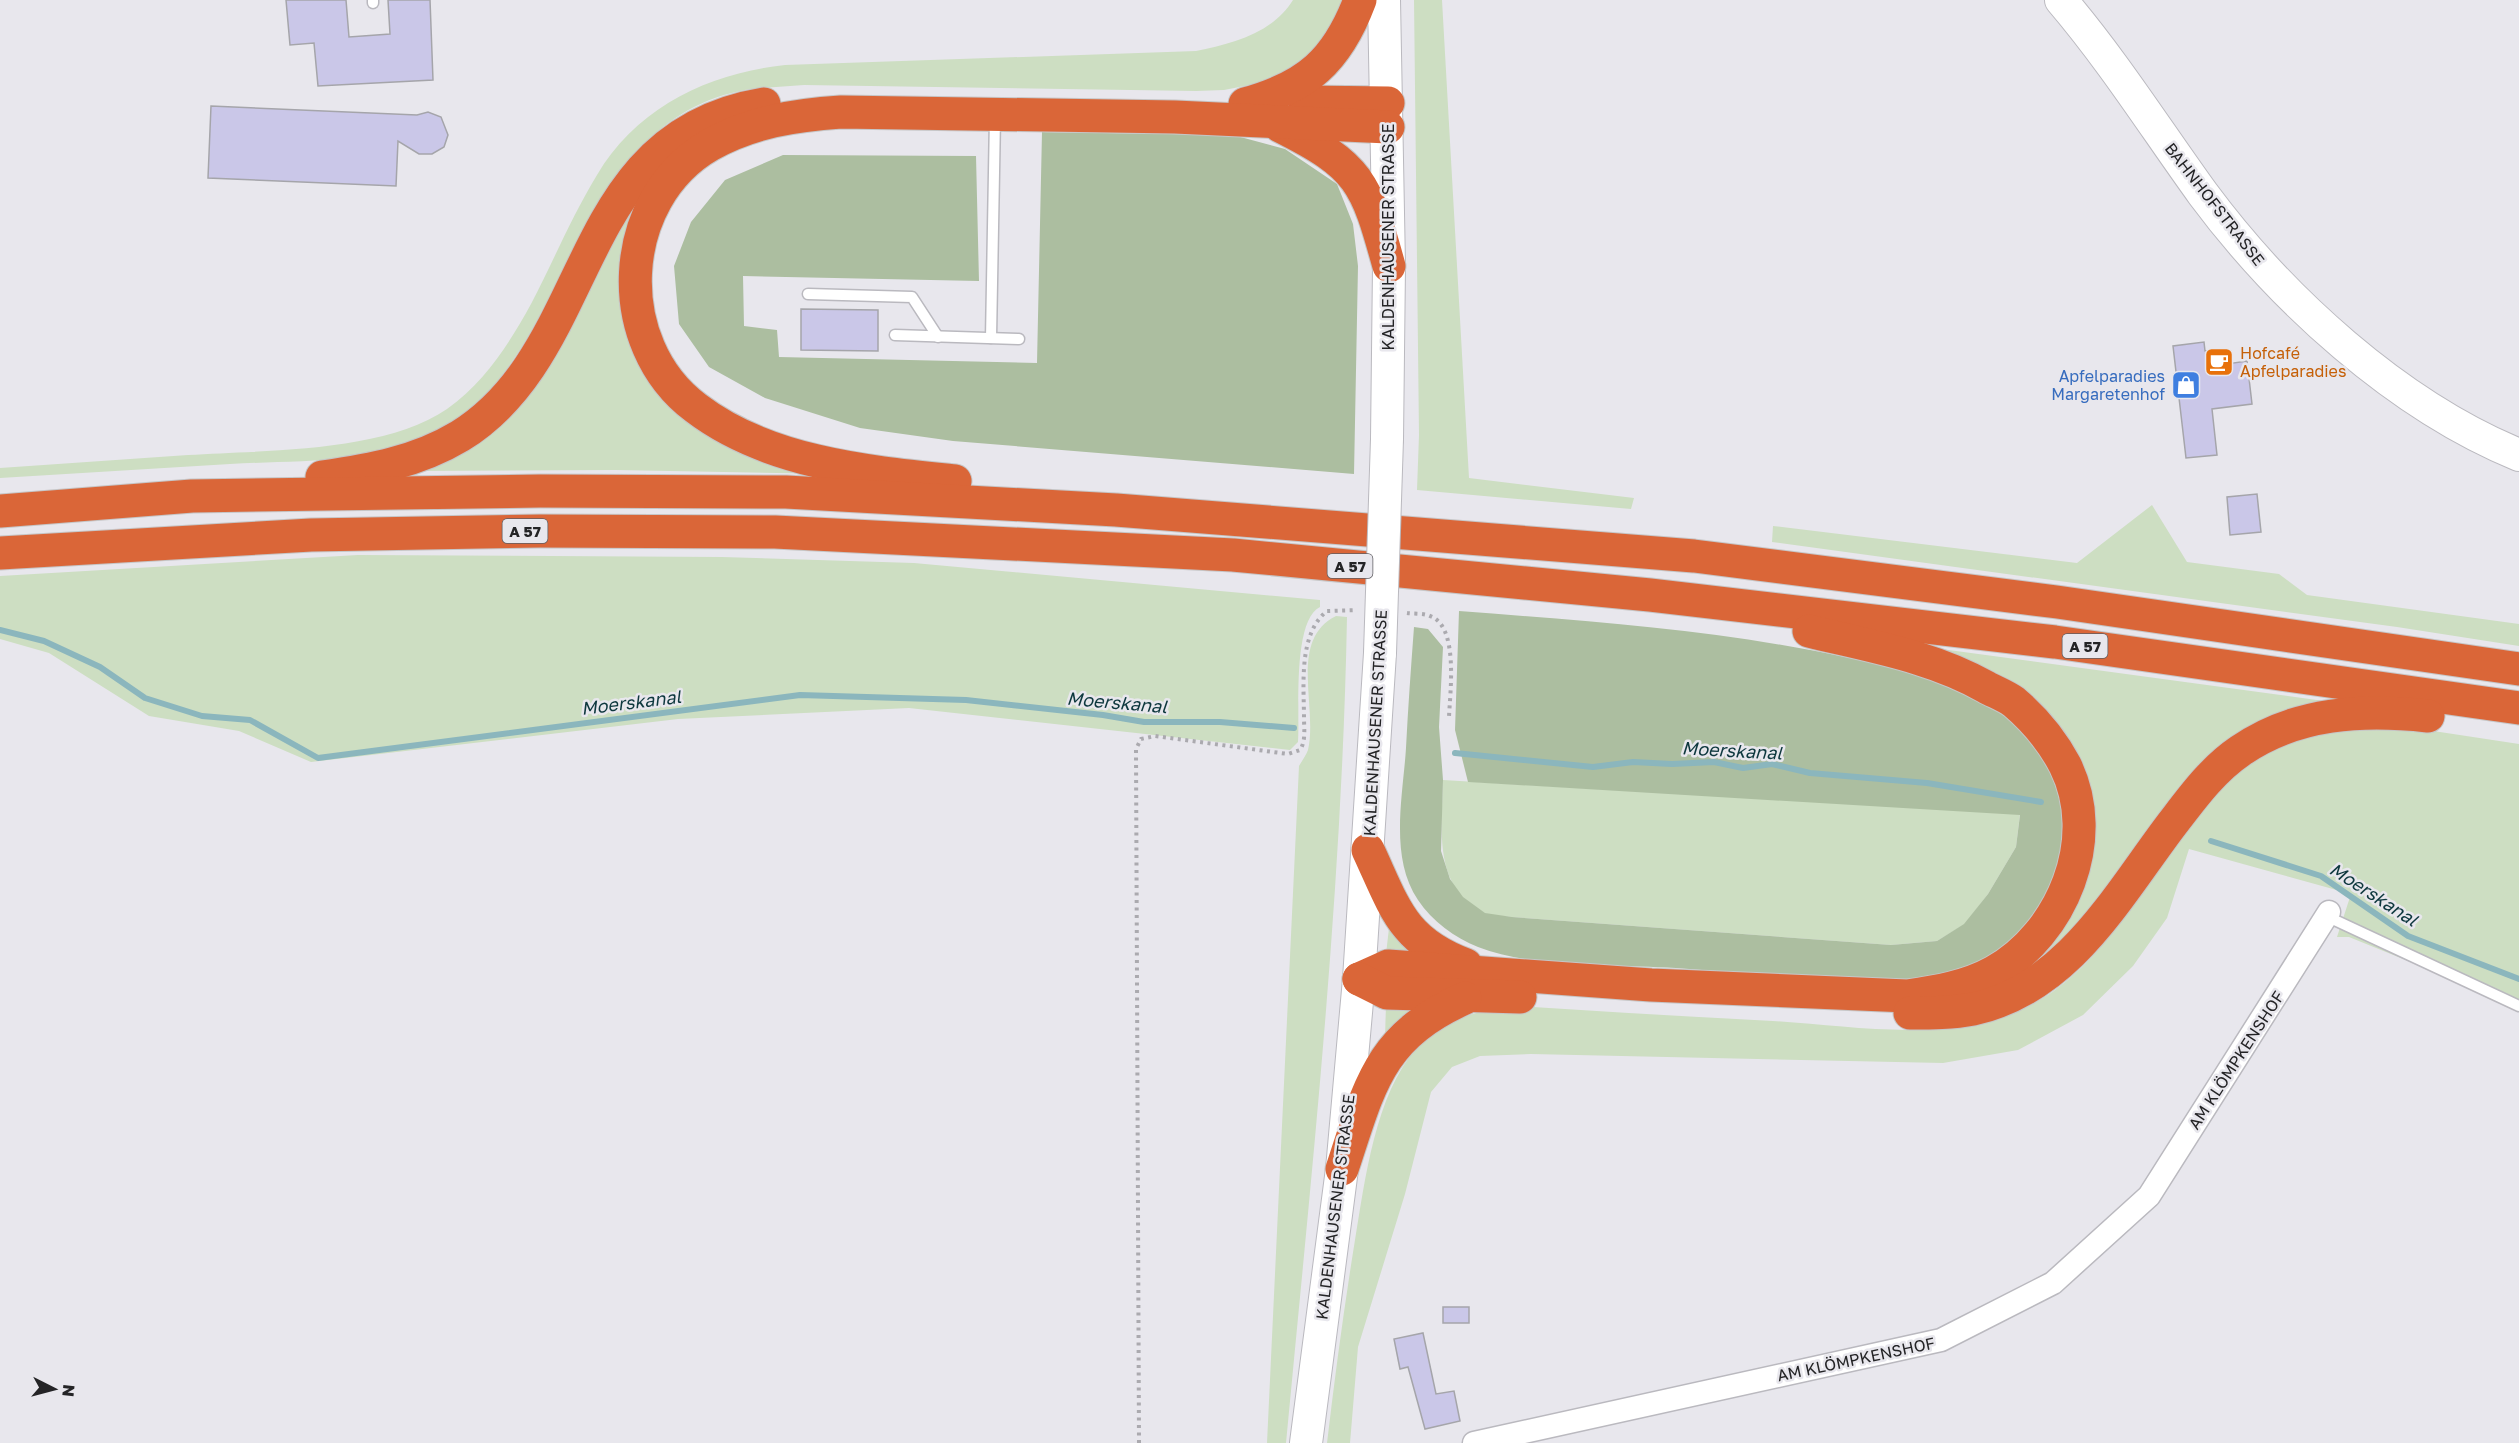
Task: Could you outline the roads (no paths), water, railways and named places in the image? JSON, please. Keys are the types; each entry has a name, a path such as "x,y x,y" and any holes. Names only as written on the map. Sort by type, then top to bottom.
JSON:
{"highway":[{"path":"1245,104 1275,96 1301,83 1325,63 1340,43 1360,0"},
{"path":"192,496 399,463 432,451 462,435 492,411 536,356 603,225 640,171 665,145 688,129 717,115 745,107 802,99 1245,104 1388,115"},
{"path":"1116,510 1078,489 914,476 830,463 763,445 737,433 694,407 666,378 643,334 636,310 634,285 639,241 648,215 675,175 709,146 752,126 818,114 1175,117 1273,123 1388,115"},
{"path":"1273,123 1306,139 1352,171 1365,191 1389,266"},
{"name":"A 57","path":"0,511 192,496 540,491 786,492 1116,510 1694,556 2057,602 2519,669"},
{"name":"A 57","path":"0,553 311,535 540,531 775,532 1233,555 1650,595 2055,642 2519,708"},
{"path":"1359,979 1388,966 1651,984 1883,995 1936,992 1965,985 1993,973 2019,956 2041,934 2057,912 2070,881 2079,840 2077,800 2066,766 2046,735 2012,701 1969,677 1920,658 1650,595"},
{"path":"1359,979 1387,993 1654,1000 1906,1013 1941,1013 1974,1009 2006,998 2042,978 2067,959 2121,893 2201,786 2240,751 2280,730 2316,717 2353,712 2389,712 2519,728"},
{"path":"1368,850 1392,901 1411,933 1439,955 1493,974"},
{"path":"1342,1169 1367,1092 1383,1060 1408,1031 1435,1011 1469,996"}],"main road":[{"name":"KALDENHAUSENER STRASSE","path":"1306,1443 1342,1169 1359,979 1380,653 1387,439 1389,266 1388,115 1384,0"},
{"name":"BAHNHOFSTRASSE","path":"2061,0 2088,33 2204,195 2249,252 2324,329 2392,382 2445,415 2519,455"}],"street":[{"name":"AM KLÖMPKENSHOF","path":"1474,1443 1941,1340 2053,1283 2149,1196 2328,914"}],"lane":[{"path":"991,338 995,114"},
{"path":"808,294 912,297 938,337"},
{"path":"895,335 1019,339"},
{"path":"2328,914 2519,1006"}],"waterway":[{"name":"Moerskanal","path":"0,630 44,641 100,667 145,698 202,716 250,720 318,758 800,695 966,700 1103,715 1144,722 1220,722 1294,728"},
{"name":"Moerskanal","path":"1455,753 1593,767 1633,762 1672,764 1714,762 1743,768 1772,764 1810,773 1927,783 2041,802"},
{"name":"Moerskanal","path":"2211,841 2321,876 2408,936 2519,979"}],"place":[{"name":"Hofcafé Apfelparadies","path":"2219,362"},
{"name":"Apfelparadies Margaretenhof","path":"2186,385"}]}
